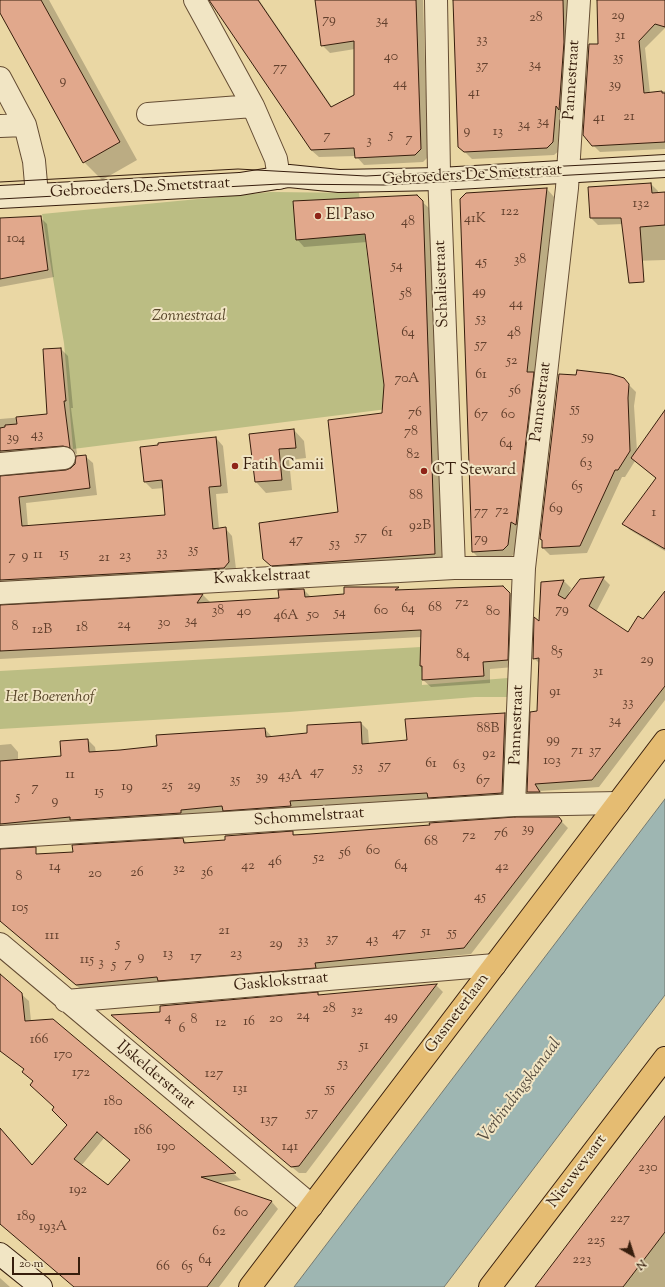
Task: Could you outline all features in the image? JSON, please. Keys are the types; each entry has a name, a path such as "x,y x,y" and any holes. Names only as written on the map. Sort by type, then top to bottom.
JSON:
{"main road":[{"name":"Gasmeterlaan","path":"250,1287 665,741"},
{"name":"Nieuwevaart","path":"490,1287 665,1058"}],"street":[{"path":"195,0 254,106 276,159 279,178"},
{"name":"Schaliestraat","path":"436,0 440,179 454,568"},
{"name":"Pannestraat","path":"514,805 524,568 567,172 579,0"},
{"path":"0,78 25,125 34,161 37,188"},
{"path":"148,114 254,106"},
{"path":"0,126 25,125"},
{"name":"Gebroeders De Smetstraat","path":"0,184 37,188 240,184 289,176 339,181 440,179 665,166"},
{"name":"Gebroeders De Smetstraat","path":"0,197 37,188"},
{"path":"0,464 64,458"},
{"name":"Kwakkelstraat","path":"0,593 454,568 524,568"},
{"name":"Schommelstraat","path":"0,837 514,805 618,803"},
{"name":"IJskelderstraat","path":"0,944 66,1001 312,1206"},
{"name":"Gasklokstraat","path":"66,1001 495,965"},
{"path":"0,1254 41,1287"}],"green space":[{"name":"Zonnestraal","path":"271,192 359,193 387,409 73,449 64,343 42,214"},
{"name":"Het Boerenhof","path":"421,647 420,666 422,666 422,685 520,677 519,697 475,697 289,712 0,729 0,671"}],"water":[{"name":"Verbindingskanaal","path":"665,799 665,995 444,1287 294,1287"}],"building":[{"path":"0,0 41,0 120,142 83,163 0,13"},
{"path":"209,0 258,0 331,107 354,95 354,41 321,46 315,0 416,0 421,149 415,155 355,158 354,148 311,150"},
{"path":"453,0 563,0 564,42 559,110 556,106 553,142 547,148 464,152 458,147"},
{"path":"597,0 665,0 665,27 655,24 639,41 644,93 662,91 662,93 665,93 665,142 592,146 583,135 589,44 598,44"},
{"path":"651,183 652,193 665,192 665,225 640,227 644,282 629,283 621,218 590,218 588,187"},
{"path":"547,188 527,372 534,372 516,525 511,522 508,545 503,550 472,552 460,199 466,193"},
{"path":"417,195 423,201 435,554 271,566 263,559 259,523 338,512 328,420 382,413 384,385 365,234 296,240 293,201"},
{"path":"41,216 48,270 0,279 0,218"},
{"path":"61,348 66,401 64,401 70,448 63,446 0,451 0,428 5,427 5,425 17,424 16,417 47,414 43,349"},
{"path":"577,370 611,374 624,378 629,384 628,398 630,451 618,470 615,470 580,546 542,548 542,540 540,539 559,374 576,375"},
{"path":"665,410 665,549 622,524 656,478 631,458"},
{"path":"294,429 296,448 279,449 282,480 255,482 249,434"},
{"path":"216,437 221,486 209,487 213,529 226,527 229,562 224,568 0,580 0,476 66,470 75,464 76,456 86,455 90,488 19,497 22,526 165,515 162,480 144,482 140,447 158,445 158,443"},
{"path":"604,577 589,606 628,632 638,616 643,619 665,591 665,686 592,780 535,784 540,792 527,792 530,712 537,711 539,658 533,659 534,617 539,621 541,582 564,580 558,595 565,599 580,579"},
{"path":"503,586 510,593 508,660 483,662 484,676 422,680 422,666 420,666 421,630 0,651 0,605 203,594 197,603 279,598 278,590 304,589 305,597 344,594 344,587 399,587 395,590"},
{"path":"505,713 502,793 428,798 427,793 290,801 291,806 223,811 222,806 181,810 181,813 70,820 70,817 0,824 0,761 61,756 60,741 88,739 89,752 157,746 156,735 265,728 266,737 307,733 307,725 361,722 362,744 407,740 405,719"},
{"path":"515,817 559,817 562,821 464,948 315,963 316,968 158,981 157,977 76,985 0,921 0,849 36,847 36,854 73,852 72,845 183,838 184,843 225,840 225,836 293,831 293,835 310,834"},
{"path":"0,974 22,993 25,1021 53,1019 236,1173 201,1177 272,1201 207,1287 74,1287 0,1224 0,1128 32,1165 67,1125 52,1110 54,1107 30,1085 33,1081 22,1072 24,1069 0,1051","holes":["97,1132 130,1160 108,1185 74,1159"]},
{"path":"437,984 299,1166 291,1167 111,1015 160,1012 160,1006 318,992 318,995"},
{"path":"665,1116 665,1232 623,1287 535,1287"}],"tram line":[{"path":"0,182 238,169 366,176 665,161"},
{"path":"0,199 280,184 384,185 665,170"}],"place":[{"name":"El Paso","path":"318,216"},
{"name":"Fatih Camii","path":"235,466"},
{"name":"CT Steward","path":"424,471"}]}
